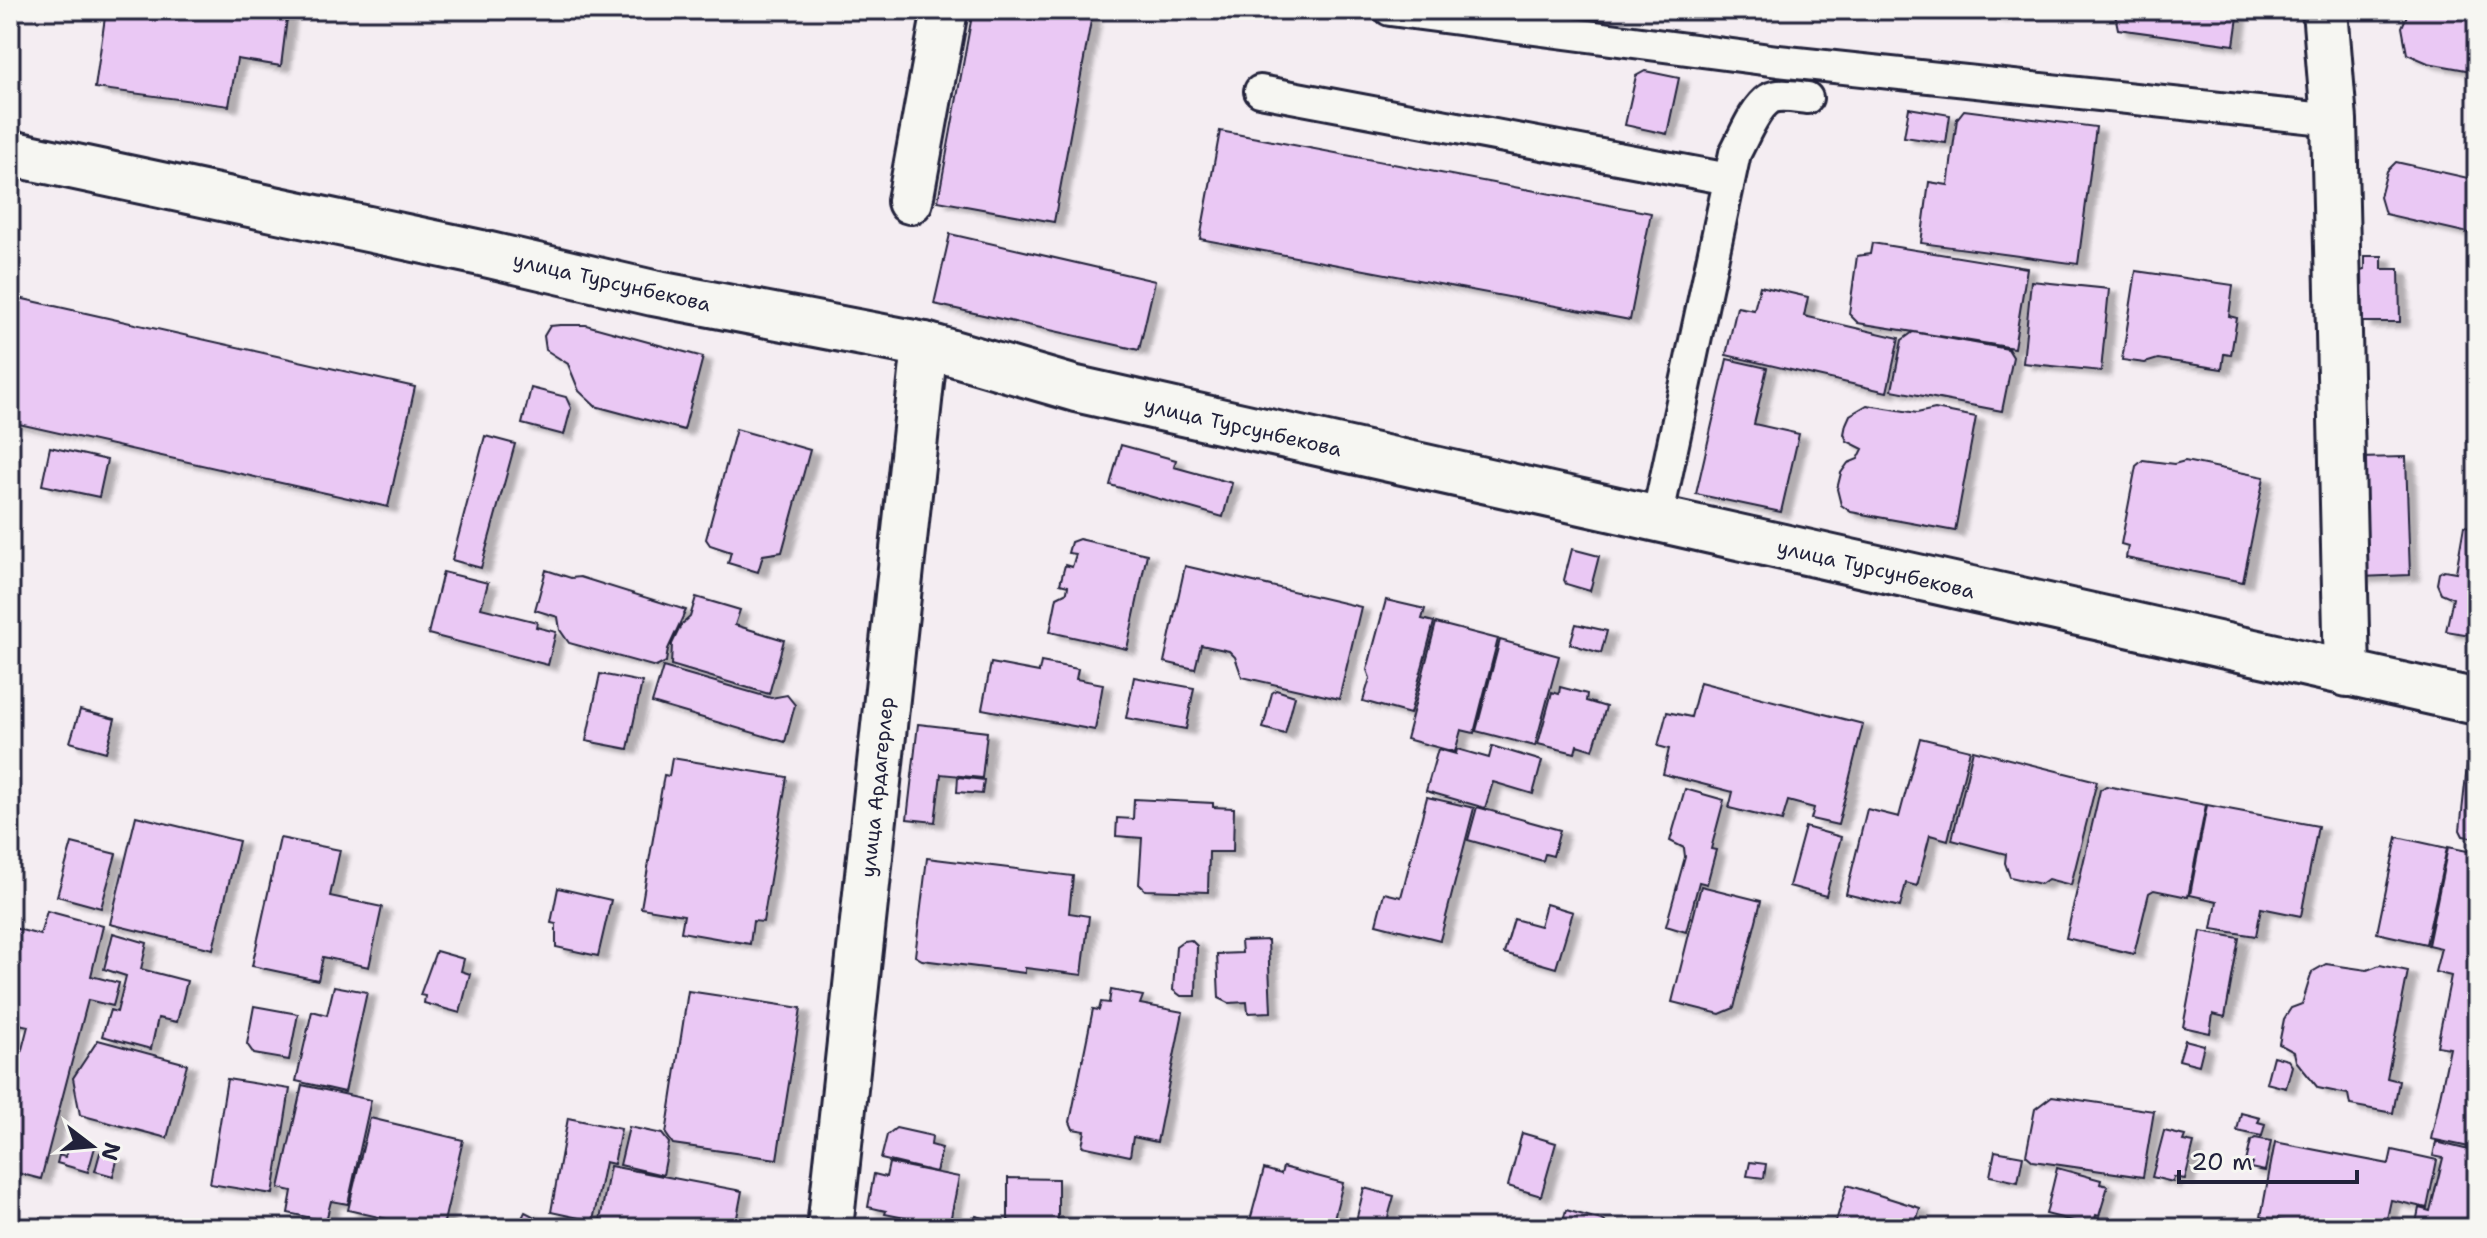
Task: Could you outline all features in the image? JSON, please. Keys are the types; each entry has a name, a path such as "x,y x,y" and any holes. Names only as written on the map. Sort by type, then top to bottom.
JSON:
{"street":[{"path":"910,201 945,10"},
{"path":"2325,10 2334,120 2347,674"},
{"name":"улица Турсунбекова","path":"10,153 481,253 653,293 925,345 1076,389 2477,702"},
{"name":"улица Ардагерлер","path":"830,1228 925,345"}],"lane":[{"path":"1390,10 1778,61 2334,120"},
{"path":"1260,91 1729,179"},
{"path":"1657,519 1735,153 1759,110 1770,98 1807,98"}],"building":[{"path":"106,10 288,10 281,66 237,59 229,106 95,88"},
{"path":"973,10 1093,10 1054,222 938,201"},
{"path":"1956,10 2001,10 2001,16"},
{"path":"2114,10 2239,10 2234,45 2118,29"},
{"path":"2409,10 2477,10 2477,72 2428,63 2407,54 2402,27"},
{"path":"1645,71 1679,78 1667,134 1625,125 1636,76"},
{"path":"1909,108 1950,115 1946,143 1904,137"},
{"path":"1964,110 2096,127 2078,264 1921,243 1929,182 1948,185 1957,119"},
{"path":"1220,131 1651,213 1630,320 1200,239"},
{"path":"2396,162 2477,180 2477,235 2385,214 2380,197 2387,171"},
{"path":"950,234 1155,281 1139,350 934,304"},
{"path":"1872,243 2027,268 2014,348 1858,323 1849,314 1857,256 1870,254"},
{"path":"2365,256 2382,256 2382,269 2399,269 2400,322 2363,322 2362,270 2365,269"},
{"path":"2136,271 2233,285 2229,316 2237,318 2231,355 2224,354 2222,369 2158,359 2145,363 2122,360"},
{"path":"2031,281 2109,289 2101,371 2023,363"},
{"path":"1760,286 1808,297 1804,316 1899,338 1887,392 1726,355 1737,307 1754,310"},
{"path":"10,296 415,387 388,507 10,422"},
{"path":"586,325 703,357 684,430 595,406 579,391 568,364 546,350 544,336 550,326"},
{"path":"1913,332 2008,349 2013,357 2002,411 1892,390 1902,340"},
{"path":"1727,359 1767,368 1754,424 1799,434 1781,512 1696,494"},
{"path":"531,388 566,397 571,408 564,435 522,424"},
{"path":"1867,405 1917,413 1935,409 1976,417 1955,531 1851,512 1841,505 1837,489 1841,473 1848,463 1858,459 1863,449 1847,441 1844,434 1846,424 1850,415"},
{"path":"736,429 810,450 782,552 763,555 758,572 728,563 731,552 710,545 706,539"},
{"path":"485,436 515,444 481,568 452,560"},
{"path":"1121,445 1176,460 1174,467 1232,483 1223,517 1110,485"},
{"path":"50,447 107,460 99,497 42,485"},
{"path":"2406,457 2410,575 2360,577 2356,458"},
{"path":"2143,460 2174,464 2185,461 2264,477 2243,582 2126,558 2128,546 2121,544 2136,466"},
{"path":"2464,526 2477,528 2477,636 2446,631 2453,598 2441,593 2437,584 2439,573 2444,570 2456,572"},
{"path":"1079,539 1147,554 1127,649 1050,632 1057,597 1067,592 1068,586 1060,584 1065,565 1072,567 1076,554 1068,553 1071,542"},
{"path":"1572,549 1599,556 1590,591 1566,584 1564,580"},
{"path":"1185,566 1361,607 1339,699 1242,677 1235,657 1229,651 1201,645 1195,669 1164,662"},
{"path":"546,570 571,578 580,577 686,610 668,649 666,662 656,667 569,643 560,630 558,617 535,610"},
{"path":"443,572 488,583 481,608 537,622 536,627 556,632 548,665 428,634"},
{"path":"696,597 740,610 735,625 784,640 769,694 671,665 672,644 681,625 690,617"},
{"path":"1386,600 1425,609 1422,619 1434,622 1410,714 1363,701 1370,678 1367,670"},
{"path":"1436,623 1498,639 1474,733 1461,730 1455,752 1406,739"},
{"path":"1576,624 1607,631 1601,653 1570,644"},
{"path":"1500,640 1559,656 1535,746 1476,731"},
{"path":"1041,662 1078,669 1076,679 1103,684 1095,730 982,709 991,663 1039,672"},
{"path":"663,667 771,698 787,695 795,705 785,742 652,703"},
{"path":"600,674 642,682 628,749 586,741"},
{"path":"1134,677 1194,688 1186,729 1126,718"},
{"path":"1700,682 1863,724 1838,825 1811,819 1814,808 1788,801 1782,821 1729,808 1733,792 1663,774 1669,749 1658,746 1667,712 1691,717"},
{"path":"1560,687 1587,694 1586,701 1606,707 1593,750 1577,745 1575,753 1538,744 1552,692 1559,694"},
{"path":"1276,690 1295,696 1285,734 1263,728 1272,693"},
{"path":"80,710 115,719 106,752 70,742"},
{"path":"918,724 987,732 982,778 941,774 935,822 907,819"},
{"path":"1920,738 1970,750 1948,840 1930,835 1917,886 1906,883 1900,907 1846,894 1867,809 1899,817"},
{"path":"1492,746 1542,761 1533,794 1493,782 1485,808 1426,791 1438,749 1456,754 1457,749 1489,758"},
{"path":"2477,748 2477,838 2463,836 2460,830 2468,757 2470,751"},
{"path":"1973,750 2097,781 2071,885 2048,879 2041,884 2010,877 2005,863 2006,854 1952,840"},
{"path":"672,758 787,777 763,922 753,921 750,944 681,932 684,915 641,908 664,775 669,776"},
{"path":"958,777 984,780 982,794 957,792"},
{"path":"2106,786 2206,805 2188,897 2154,890 2149,893 2134,954 2066,938 2100,790"},
{"path":"1685,789 1724,800 1711,849 1716,850 1707,884 1699,882 1686,932 1666,926 1685,857 1684,848 1670,841"},
{"path":"1427,797 1474,808 1440,940 1376,924 1384,893 1401,897"},
{"path":"1134,799 1213,803 1213,807 1234,808 1233,852 1209,852 1208,892 1145,890 1139,884 1142,838 1116,836 1117,818 1133,819"},
{"path":"2207,805 2318,826 2301,916 2261,908 2256,936 2212,929 2217,901 2190,895"},
{"path":"1477,807 1560,830 1553,856 1545,854 1543,861 1468,840"},
{"path":"136,816 239,841 213,949 110,924"},
{"path":"1805,827 1841,837 1826,896 1789,886"},
{"path":"2397,837 2447,848 2426,944 2377,933"},
{"path":"280,838 340,850 330,896 382,907 369,967 323,957 318,980 252,966"},
{"path":"72,843 116,854 101,908 57,896"},
{"path":"2448,847 2477,853 2477,1134 2474,1148 2431,1139 2450,1048 2437,1046 2451,976 2435,972 2441,948 2428,945"},
{"path":"927,858 1073,876 1069,913 1089,916 1082,975 1025,968 1025,973 922,960 915,956"},
{"path":"1701,886 1761,901 1734,1008 1720,1014 1672,1002"},
{"path":"558,888 611,900 598,956 556,947 556,924 551,923"},
{"path":"1546,904 1573,912 1556,968 1504,953 1514,919 1540,926"},
{"path":"47,911 103,926 91,976 119,983 113,1006 88,1000 41,1179 10,1171 10,1096 28,1026 10,1022 10,927 40,935"},
{"path":"2201,931 2239,938 2225,1017 2213,1014 2210,1033 2183,1027"},
{"path":"113,933 147,943 141,969 187,981 177,1022 158,1018 151,1049 102,1036 110,1010 117,1012 126,976 104,969"},
{"path":"1191,940 1197,946 1196,996 1181,996 1173,990 1176,946"},
{"path":"1268,940 1271,1012 1248,1013 1247,1002 1229,1003 1219,998 1217,954 1242,953 1241,941"},
{"path":"436,951 464,959 461,971 470,974 460,1013 424,1003 425,996 420,995"},
{"path":"2326,964 2367,970 2380,965 2408,971 2387,1078 2399,1081 2393,1113 2350,1105 2348,1094 2318,1088 2296,1061 2294,1052 2279,1044 2284,1019 2291,1008 2302,1004 2312,972"},
{"path":"334,986 367,992 345,1092 296,1081 312,1011 327,1015"},
{"path":"1111,990 1143,996 1140,1004 1183,1012 1157,1142 1133,1137 1130,1156 1082,1146 1085,1131 1073,1129 1070,1122 1093,1009 1099,1010 1101,1002 1109,1003"},
{"path":"688,991 801,1008 777,1159 673,1144 666,1134"},
{"path":"254,1006 298,1014 289,1060 254,1054 247,1044"},
{"path":"98,1040 187,1064 167,1138 80,1115 73,1078"},
{"path":"2185,1040 2204,1045 2199,1065 2179,1060"},
{"path":"2273,1056 2288,1060 2292,1066 2286,1088 2266,1083"},
{"path":"227,1079 290,1089 273,1194 210,1184"},
{"path":"302,1085 371,1100 348,1204 331,1201 326,1221 288,1213 292,1191 279,1188"},
{"path":"2052,1096 2154,1111 2143,1177 2033,1161 2026,1155 2035,1109"},
{"path":"2241,1113 2260,1118 2258,1122 2265,1124 2262,1136 2237,1131"},
{"path":"370,1118 463,1140 444,1222 426,1228 348,1210"},
{"path":"568,1118 621,1129 614,1164 605,1162 593,1221 551,1212"},
{"path":"629,1127 662,1134 669,1143 663,1175 620,1165"},
{"path":"896,1128 932,1136 931,1145 942,1148 936,1172 881,1159 887,1135"},
{"path":"2164,1131 2185,1136 2183,1141 2194,1143 2185,1179 2174,1177 2173,1182 2152,1177"},
{"path":"1522,1133 1556,1143 1541,1196 1508,1186"},
{"path":"2255,1138 2271,1141 2265,1171 2250,1168 2252,1163 2246,1162 2251,1141"},
{"path":"70,1140 95,1147 88,1172 57,1163 59,1155 65,1157"},
{"path":"2275,1142 2389,1164 2392,1150 2437,1160 2427,1208 2391,1200 2385,1228 2318,1228 2261,1217"},
{"path":"2436,1142 2477,1152 2477,1186 2467,1228 2415,1228 2419,1208 2430,1211 2443,1158 2433,1156"},
{"path":"1995,1151 2023,1156 2018,1182 1990,1176"},
{"path":"100,1153 118,1157 113,1176 95,1171"},
{"path":"1750,1162 1766,1164 1764,1178 1747,1176"},
{"path":"889,1163 959,1177 949,1227 885,1214 886,1211 868,1207 874,1174 886,1177"},
{"path":"610,1166 742,1191 735,1228 599,1226"},
{"path":"1283,1167 1343,1183 1333,1222 1342,1225 1341,1228 1248,1228 1264,1169 1281,1174"},
{"path":"2057,1168 2101,1180 2100,1184 2108,1186 2093,1226 2046,1214"},
{"path":"1008,1178 1058,1179 1058,1228 1022,1227 1008,1220"},
{"path":"1847,1185 1920,1208 1914,1228 1834,1228"},
{"path":"1364,1188 1394,1196 1385,1228 1355,1225"},
{"path":"1566,1210 1605,1221 1603,1228 1561,1228"},
{"path":"525,1212 535,1217 538,1224 553,1228 517,1228"},
{"path":"976,1216 996,1221 994,1228 972,1228"},
{"path":"2146,1218 2170,1225 2169,1228 2143,1228"}]}
